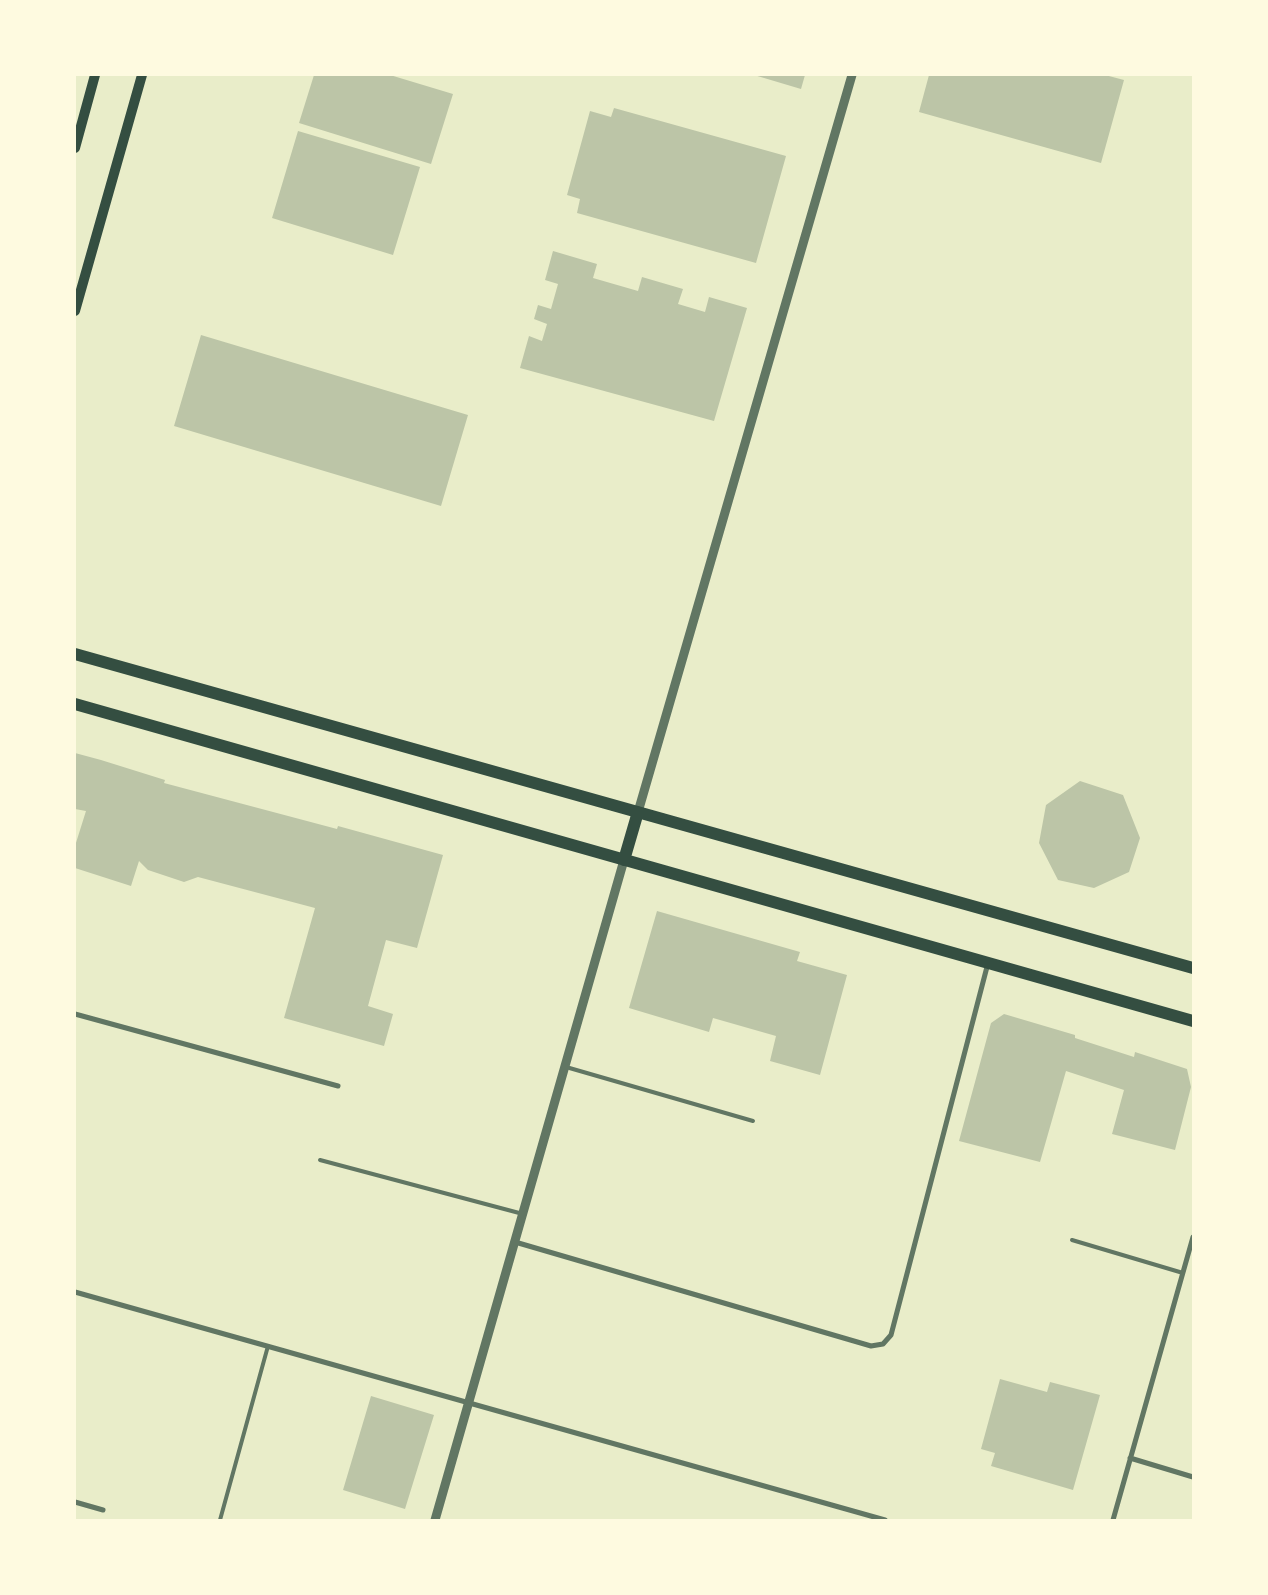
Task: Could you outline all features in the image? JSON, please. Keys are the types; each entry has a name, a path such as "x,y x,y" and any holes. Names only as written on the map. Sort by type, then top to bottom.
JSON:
{"main road":[{"path":"75,148 96,75"},
{"path":"75,311 142,75"},
{"path":"75,654 1193,968"},
{"path":"75,704 1193,1022"},
{"path":"624,860 638,812"}],"street":[{"path":"638,812 852,75"},
{"path":"435,1520 624,860"},
{"path":"515,1242 871,1346 883,1344 891,1335 988,963"},
{"path":"75,1014 338,1086"},
{"path":"1113,1520 1193,1236"},
{"path":"75,1292 884,1520"},
{"path":"1130,1458 1193,1477"},
{"path":"75,1502 103,1510"}],"lane":[{"path":"565,1067 754,1121"},
{"path":"320,1160 523,1214"},
{"path":"1072,1240 1183,1273"},
{"path":"220,1520 268,1346"}],"building":[{"path":"314,75 390,75 453,94 431,164 299,123"},
{"path":"754,75 805,75 801,89"},
{"path":"929,75 1105,75 1124,80 1101,163 919,112"},
{"path":"614,108 786,156 756,263 577,213 580,199 567,195 590,111 611,117"},
{"path":"298,131 420,167 393,255 272,218"},
{"path":"553,251 597,264 593,278 638,291 642,277 683,289 678,304 705,312 709,297 747,308 714,421 520,368 529,336 542,341 547,324 534,319 538,305 551,309 558,284 545,280"},
{"path":"201,335 468,415 441,506 174,426"},
{"path":"75,753 165,780 164,783 337,829 338,826 443,855 417,948 386,940 368,1006 393,1014 384,1046 284,1018 315,908 198,877 184,882 148,870 139,861 131,886 75,868 75,846 86,811 75,809"},
{"path":"1080,781 1123,795 1140,838 1129,872 1094,888 1058,880 1039,843 1046,805"},
{"path":"657,911 800,952 797,961 847,975 820,1075 770,1061 776,1036 713,1018 709,1032 629,1008"},
{"path":"1004,1014 1075,1035 1075,1038 1134,1057 1135,1052 1187,1069 1191,1087 1175,1150 1112,1134 1124,1090 1066,1071 1040,1162 959,1141 991,1023"},
{"path":"1000,1379 1047,1392 1050,1382 1100,1395 1073,1490 991,1466 995,1453 981,1449"},
{"path":"371,1396 434,1415 405,1509 343,1490"}]}
